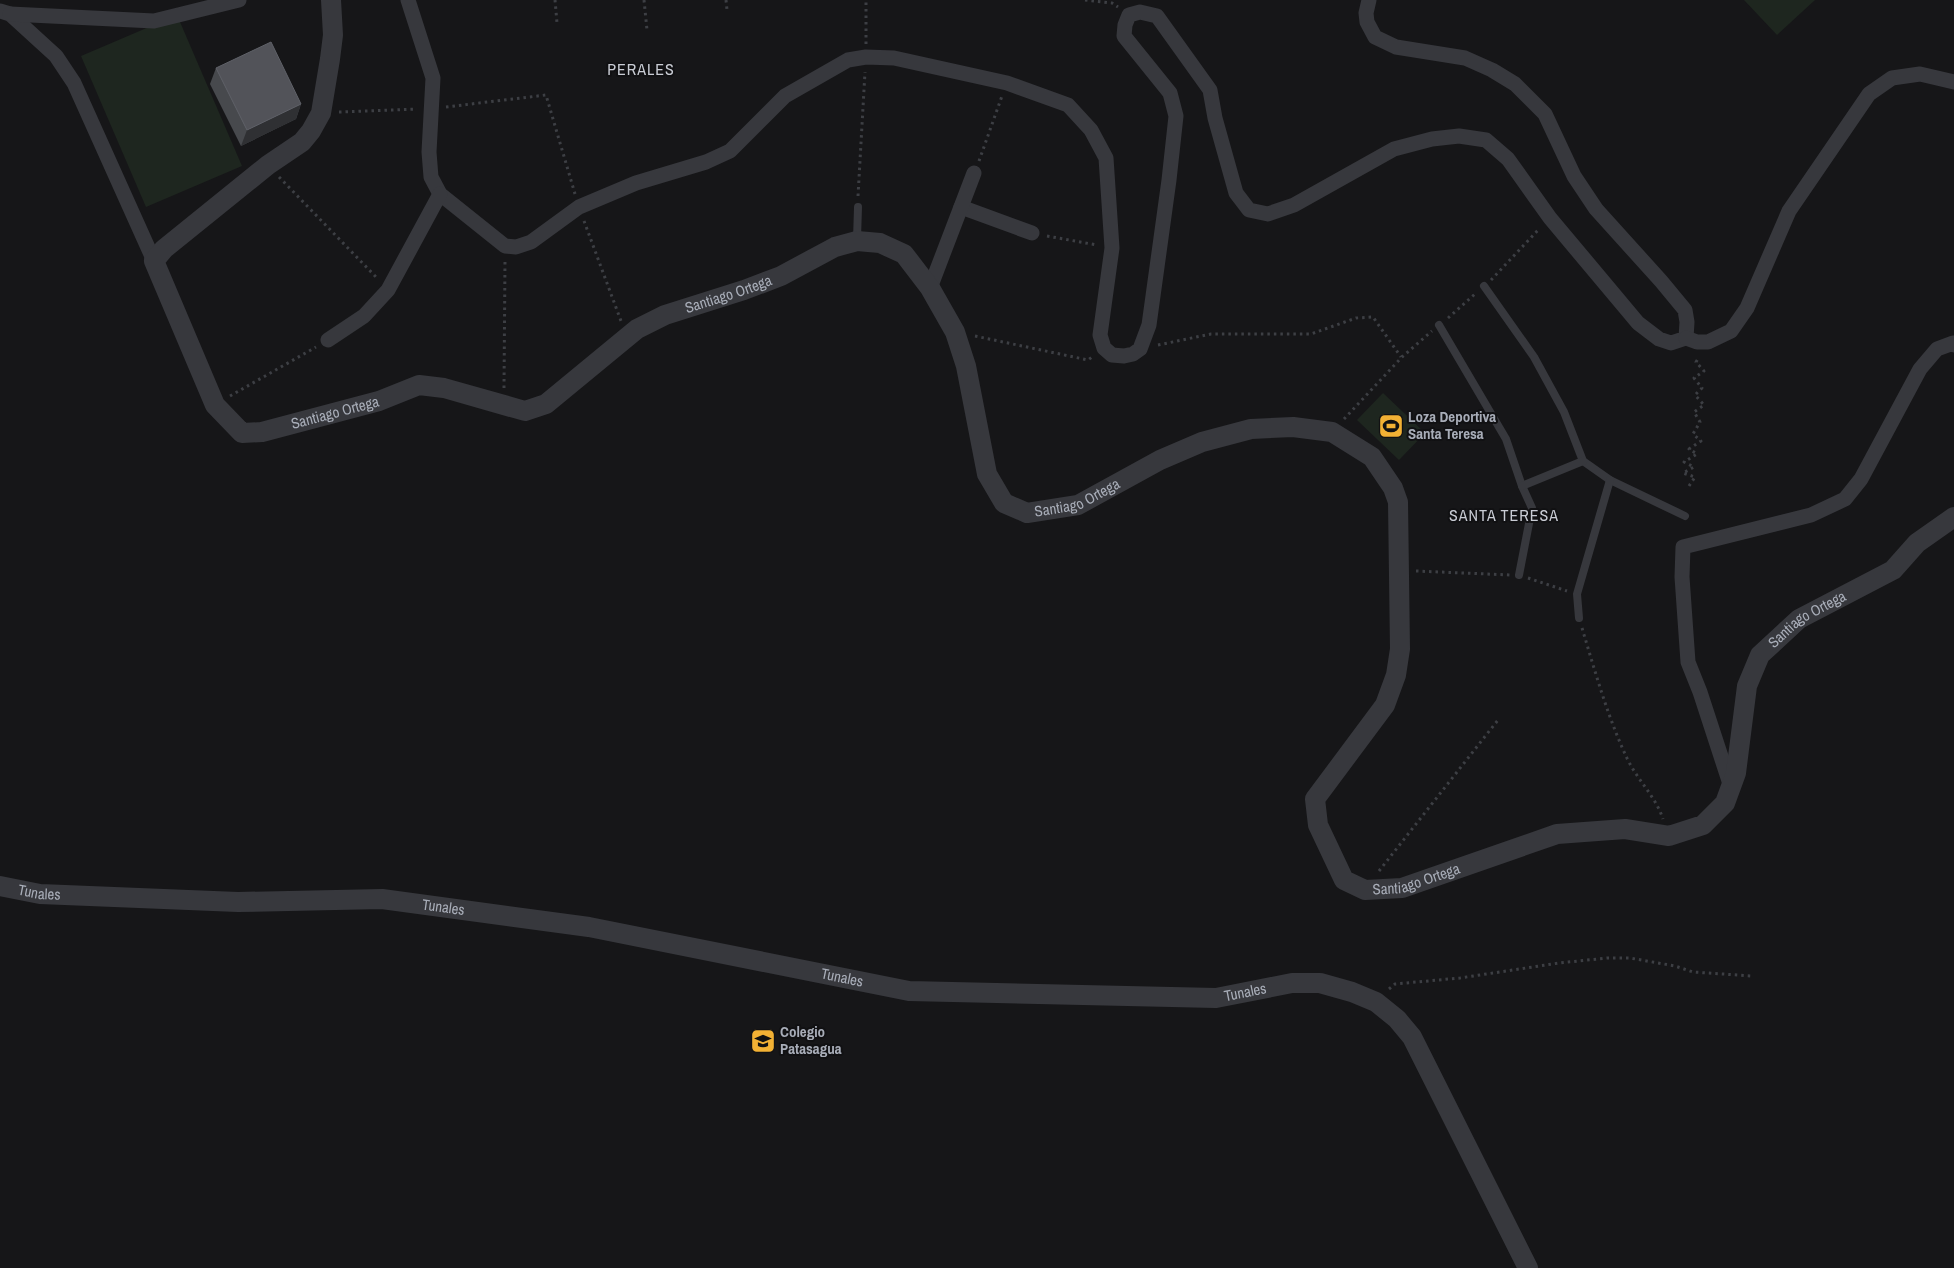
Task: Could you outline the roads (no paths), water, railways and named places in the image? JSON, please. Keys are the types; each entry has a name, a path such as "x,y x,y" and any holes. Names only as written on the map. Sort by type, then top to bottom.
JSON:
{"street":[{"path":"5,13 154,21 239,0"},
{"path":"5,13 56,56 74,83 154,261 164,249 268,166 302,142 311,131 321,112 333,35 331,0"},
{"path":"408,0 433,78 433,108 429,152 431,177 440,194 505,246 516,247 531,242 579,207 636,183 706,162 730,151 785,96 848,60 866,57 894,58 1007,82 1068,105 1090,130 1106,158 1112,248 1100,335 1104,348 1112,355 1124,356 1133,354 1140,348 1149,326 1168,190 1176,116 1170,93 1124,36 1125,25 1129,15 1140,12 1156,16 1210,90 1215,118 1236,194 1249,210 1268,214 1294,205 1394,149 1460,136 1486,140 1508,159 1550,218 1638,322 1659,340 1671,343 1686,338 1697,342 1708,342 1731,331 1747,308 1789,211 1869,94 1892,78 1901,76 1920,74 1954,82"},
{"path":"1369,0 1366,13 1367,22 1375,37 1396,47 1465,58 1492,70 1515,84 1545,114 1574,176 1596,208 1685,310 1687,322 1686,338"},
{"path":"930,288 974,173"},
{"path":"328,340 364,316 388,290 440,194"},
{"path":"961,207 1032,233"},
{"name":"Santiago Ortega","path":"154,261 215,405 242,433 262,432 379,401 419,385 444,388 526,411 546,404 638,329 665,315 781,276 835,247 857,241 880,243 904,254 930,288 955,332 966,366 987,474 1004,503 1027,513 1078,505 1160,460 1202,442 1251,429 1293,427 1332,432 1372,457 1392,488 1398,502 1400,649 1396,675 1385,705 1315,799 1318,825 1344,880 1365,890 1402,888 1557,834 1625,829 1669,836 1703,825 1725,803 1736,773 1747,686 1760,655 1799,620 1893,570 1917,543 1954,517"},
{"path":"1731,787 1700,692 1688,662 1682,577 1683,548 1811,515 1845,500 1861,479 1920,368 1937,349 1953,343 1954,345"},
{"name":"Tunales","path":"0,886 40,894 238,902 382,899 589,927 909,991 1216,998 1292,982 1320,983 1352,992 1376,1002 1397,1018 1412,1037 1528,1268"}],"lane":[{"path":"857,241 858,207"},
{"path":"1484,286 1534,357 1564,412 1583,462 1610,480 1685,516"},
{"path":"1439,325 1506,439 1522,486 1532,508 1519,575"},
{"path":"1522,486 1583,462"},
{"path":"1579,618 1577,594 1610,480"}],"place":[{"name":"Loza Deportiva Santa Teresa","path":"1391,426"},
{"name":"Colegio Patasagua","path":"763,1041"}],"district":[{"name":"PERALES","path":"641,69"},
{"name":"SANTA TERESA","path":"1504,515"}]}
